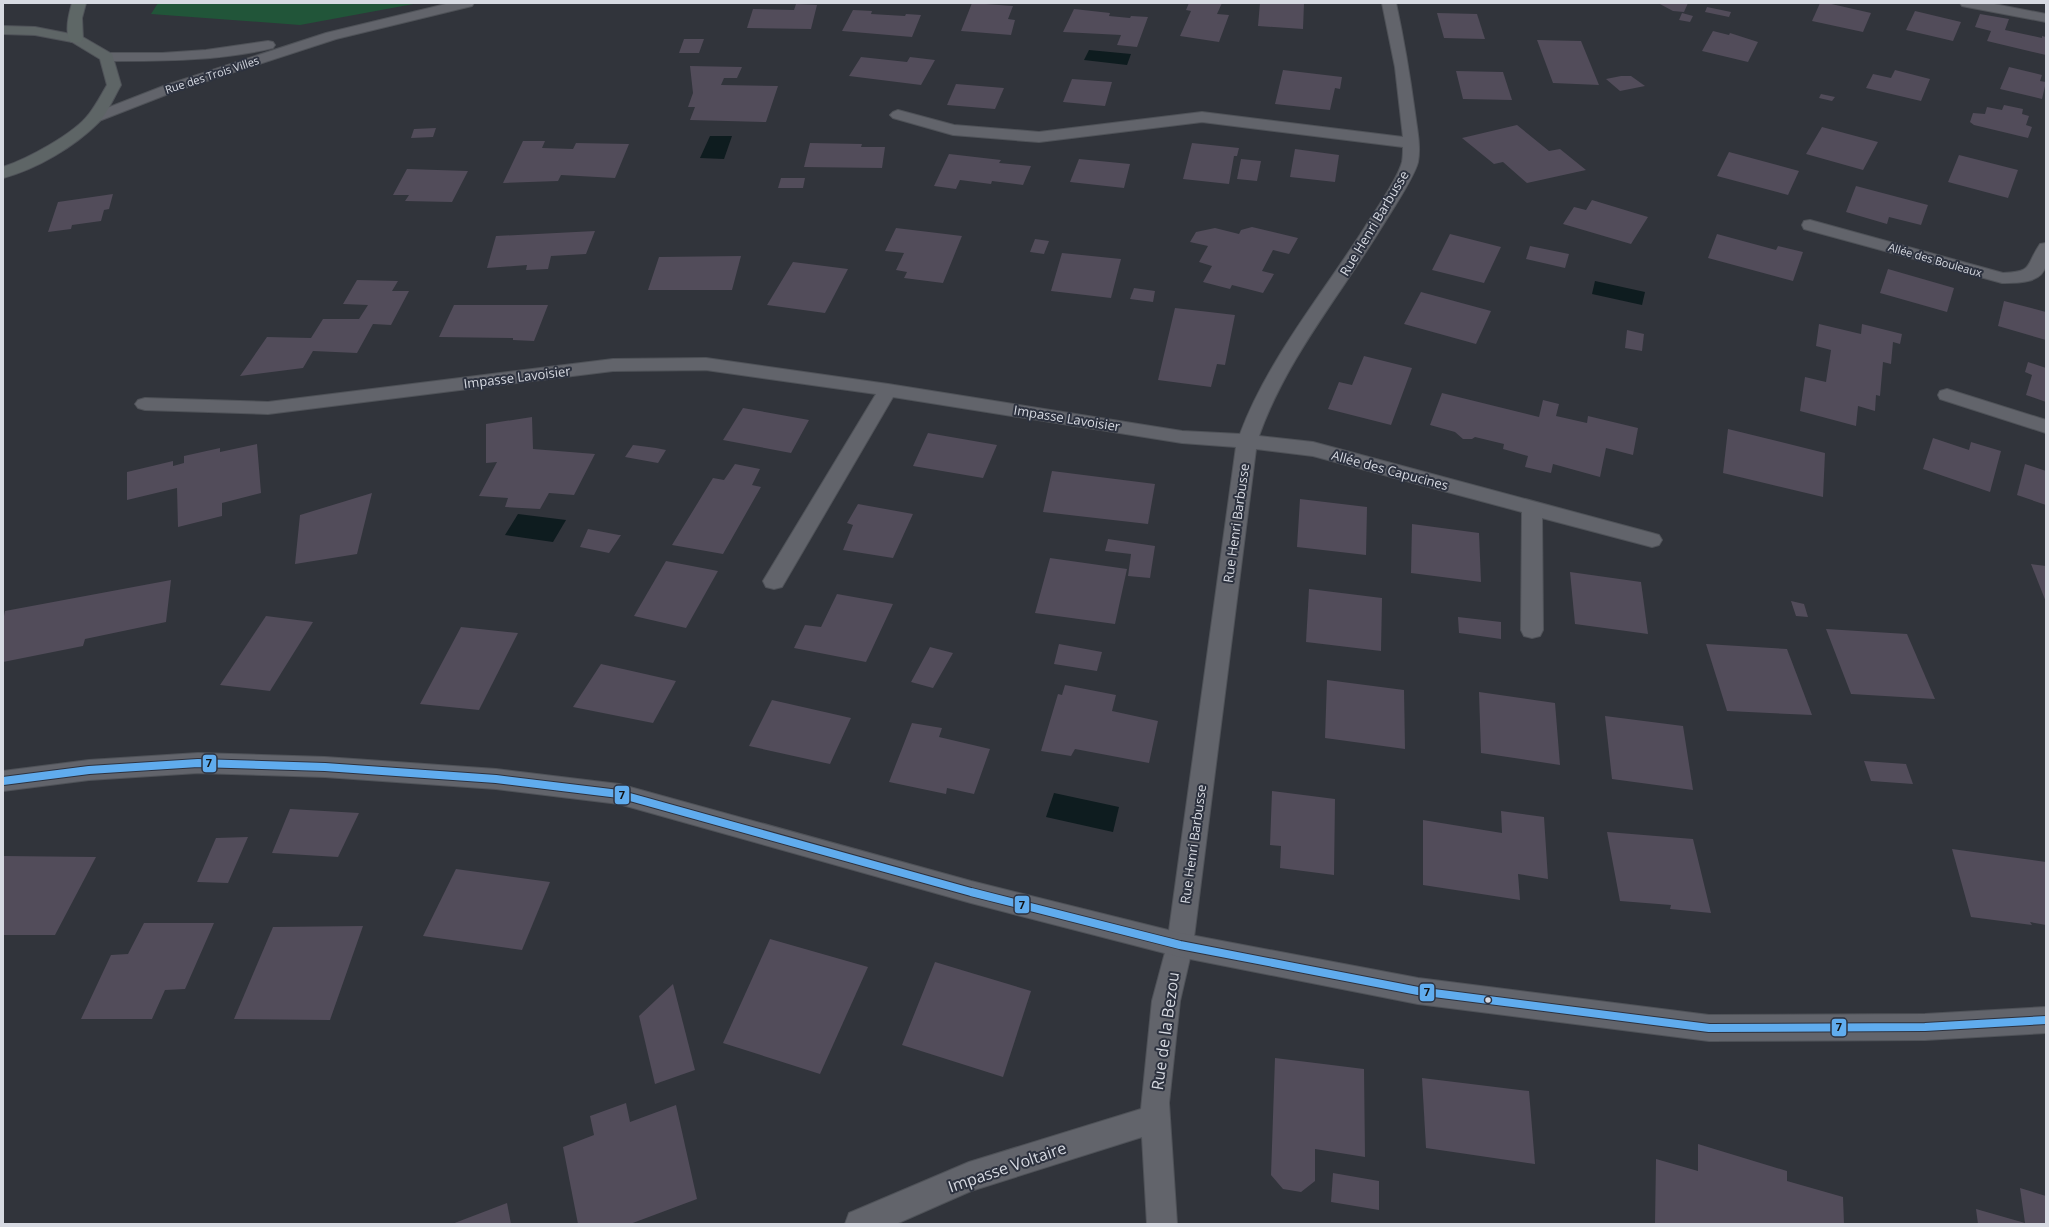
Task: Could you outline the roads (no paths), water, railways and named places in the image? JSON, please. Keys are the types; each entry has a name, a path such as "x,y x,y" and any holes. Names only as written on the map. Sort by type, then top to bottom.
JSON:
{"highway":[{"path":"76,39 75,18 79,3"}],"main road":[{"path":"3,30 35,30 76,39 107,57 114,85 94,118 65,142 24,165 3,174"}],"street":[{"name":"Rue des Trois Villes","path":"94,118 171,88 331,36 467,3"},
{"name":"Rue Henri Barbusse","path":"1180,945 1247,441 1259,408 1281,367 1348,268 1402,179 1410,162 1411,144 1402,67 1389,3"},
{"path":"1967,3 2046,18"},
{"name":"Rue des Trois Villes","path":"107,57 162,57 206,54 331,36"},
{"path":"898,115 953,130 1038,137 1202,117 1411,144"},
{"name":"Allée des Bouleaux","path":"1810,225 2002,278 2026,278 2038,269 2046,248"},
{"name":"Impasse Lavoisier","path":"145,404 268,408 613,364 706,364 888,390 1182,437 1247,441"},
{"path":"774,581 888,390"},
{"path":"1947,395 2046,427"},
{"name":"Allée des Capucines","path":"1247,441 1313,449 1652,540"},
{"path":"1532,508 1532,630"},
{"path":"3,781 89,770 198,763 325,767 496,779 619,794 905,874 1180,945 1418,991 1709,1028 1925,1027 2046,1020"},
{"name":"Rue de la Bezou","path":"1162,1224 1156,1083 1165,1027 1166,1001 1180,945"},
{"name":"Impasse Voltaire","path":"860,1224 969,1177 1157,1118"}]}
